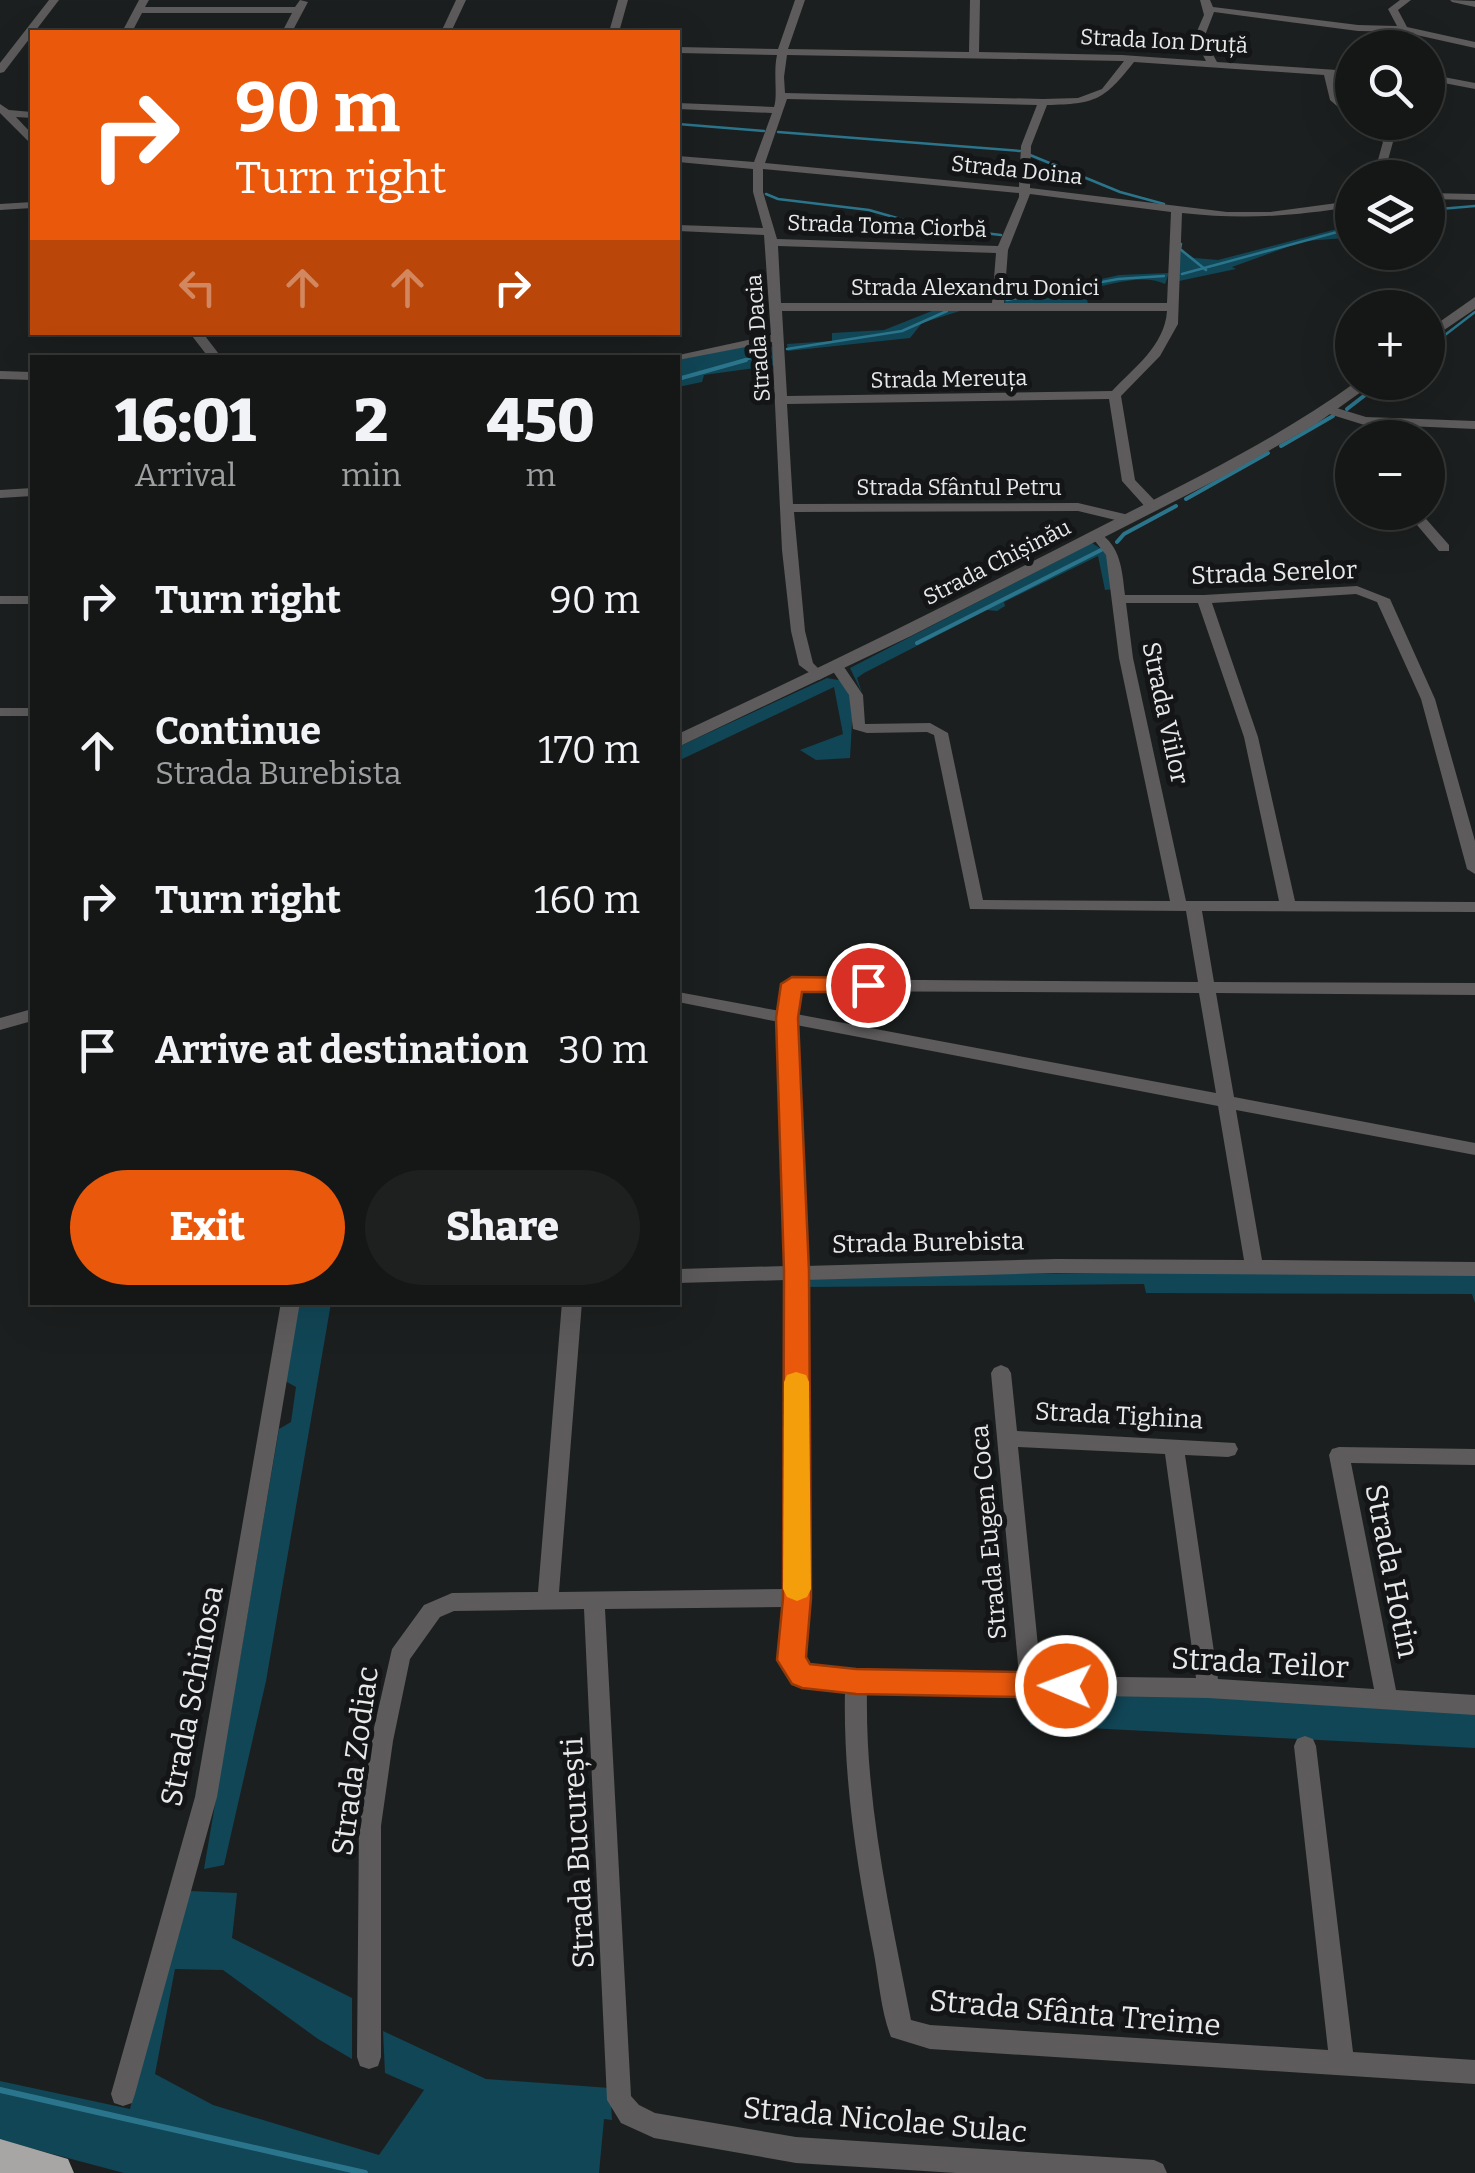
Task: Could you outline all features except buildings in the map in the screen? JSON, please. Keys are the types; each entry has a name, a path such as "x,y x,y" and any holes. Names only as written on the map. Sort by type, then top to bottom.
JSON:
{"highway":[{"path":"0,2159 54,2173"}],"street":[{"path":"31,30 54,0"},
{"path":"447,30 460,0"},
{"path":"615,30 623,0"},
{"name":"Strada Dacia","path":"800,0 784,51 777,91 781,96 758,167 758,192 770,237 777,307 787,508 798,631 806,665 819,676"},
{"path":"974,54 975,0"},
{"path":"1403,29 1393,9 1406,0"},
{"path":"1455,0 1475,4"},
{"path":"1212,62 1199,38 1207,4 1358,28 1403,29 1475,45"},
{"path":"128,30 142,5 301,5 288,30"},
{"path":"0,70 30,31"},
{"name":"Strada Ion Druță","path":"680,50 1131,59 1335,73"},
{"path":"781,96 1079,101 1106,91 1131,59"},
{"path":"1328,73 1335,100"},
{"path":"1445,80 1475,86"},
{"name":"Strada Toma Ciorbă","path":"998,307 1002,250 1024,190 1026,146 1043,102"},
{"path":"680,106 776,110"},
{"path":"3,110 30,114"},
{"path":"3,110 30,137"},
{"name":"Strada Doina","path":"680,159 1024,190 1177,209 1270,215 1335,206"},
{"path":"1445,196 1475,197"},
{"path":"0,207 30,206"},
{"path":"1153,507 1130,480 1115,394 1156,353 1172,324 1177,209"},
{"name":"Strada Toma Ciorbă","path":"680,228 1002,250"},
{"path":"1445,324 1475,302"},
{"name":"Strada Alexandru Donici","path":"777,307 1173,307"},
{"path":"197,335 214,355"},
{"path":"680,356 778,337"},
{"path":"0,375 30,376"},
{"name":"Strada Mereuța","path":"783,400 1115,394"},
{"name":"Strada Chișinău","path":"680,740 838,667 1098,536 1343,400"},
{"path":"1330,410 1368,420"},
{"path":"1445,423 1474,424"},
{"path":"0,494 30,492"},
{"name":"Strada Sfântul Petru","path":"787,508 1078,506 1128,519"},
{"path":"1428,530 1444,548"},
{"name":"Strada Viilor","path":"1098,536 1111,548 1126,658 1209,986 1228,1104"},
{"name":"Strada Serelor","path":"1119,599 1204,599 1357,590 1383,598 1428,699 1475,869"},
{"path":"1204,599 1251,737 1288,905"},
{"path":"0,600 30,600"},
{"path":"838,667 856,695 858,726 930,727 942,733 976,905 1475,907"},
{"path":"0,712 30,712"},
{"path":"787,1018 792,984 1475,989"},
{"path":"680,997 1475,1149"},
{"path":"0,1024 30,1016"},
{"name":"Strada Burebista","path":"787,1018 796,1271 1254,1266 1475,1269"},
{"path":"1228,1104 1254,1266"},
{"path":"680,1276 796,1271 797,1598"},
{"name":"Strada Schinosa","path":"123,2094 206,1796 290,1305"},
{"path":"548,1602 572,1305"},
{"name":"Strada Eugen Coca","path":"1001,1373 1031,1685"},
{"name":"Strada Tighina","path":"1008,1439 1228,1449"},
{"path":"1174,1446 1208,1688"},
{"name":"Strada Hotin","path":"1387,1700 1338,1455 1475,1457"},
{"name":"Strada Zodiac","path":"370,2057 370,1826 400,1656 418,1628 441,1606 452,1602 797,1598"},
{"name":"Strada Teilor","path":"797,1598 791,1660 802,1676 856,1682 1208,1688 1475,1705"},
{"name":"Strada București","path":"594,1602 619,2100"},
{"name":"Strada Sfânta Treime","path":"856,1682 856,1740 867,1838 900,2029 930,2038 1475,2072"},
{"path":"1305,1746 1342,2065"},
{"name":"Strada Nicolae Sulac","path":"619,2100 630,2114 654,2125 796,2150 1154,2173"}],"shaded area":[{"path":"1335,229 1335,239 1304,241 1232,267 1236,269 1179,281 1178,248 1194,258 1218,260"},
{"path":"1169,273 1165,284 1136,280 1085,290 1088,304 1005,304 1003,293 1075,285 1119,275"},
{"path":"937,309 963,310 922,323 910,338 788,351 787,344 832,341 832,333 884,330"},
{"path":"765,343 775,349 777,365 704,375 702,382 680,387 680,359"},
{"path":"1092,543 1109,554 1115,589 1105,590 1098,556 1004,602 1005,606 997,611 987,610 864,673 857,678 862,693 850,668"},
{"path":"827,678 844,681 853,705 850,758 816,760 800,750 843,734 834,687 680,760 680,746"},
{"path":"1475,1273 1475,1303 1472,1294 1146,1293 1144,1284 809,1287 809,1281 820,1275"},
{"path":"299,1305 331,1305 266,1681 224,1865 204,1869 279,1429 291,1422 296,1387 285,1381"},
{"path":"1032,1693 1206,1697 1475,1711 1475,1748 1030,1725"},
{"path":"190,1891 237,1893 232,1938 352,1998 352,2059 223,1970 175,1969 155,2074 213,2105 379,2155 424,2090 385,2073 383,2031 486,2079 610,2088 612,2120 604,2119 599,2173 124,2173 0,2140 0,2081 130,2109 177,1924"}],"waterway":[{"path":"680,124 764,131"},
{"path":"778,132 1020,151"},
{"path":"1030,155 1120,192 1164,204"},
{"path":"766,194 778,199 869,210 925,226 1001,235"},
{"path":"1445,209 1475,206"},
{"path":"1204,268 1335,233"},
{"path":"1181,244 1180,249 1204,268"},
{"path":"1182,274 1204,268"},
{"path":"1007,300 1118,279 1164,276"},
{"path":"787,349 902,331 947,311"},
{"path":"1445,335 1475,312"},
{"path":"737,362 769,353"},
{"path":"680,378 746,360"},
{"path":"1347,409 1359,400"},
{"path":"1281,446 1333,416"},
{"path":"1186,499 1268,453"},
{"path":"1117,542 1124,534 1176,506"},
{"path":"917,643 1101,550"},
{"path":"0,2090 365,2173"}],"slow traffic":[{"path":"796,1382 797,1589"}],"route":[{"path":"868,985 792,984 787,1018 796,1271 797,1598 791,1660 802,1676 856,1682 1066,1686"}]}
